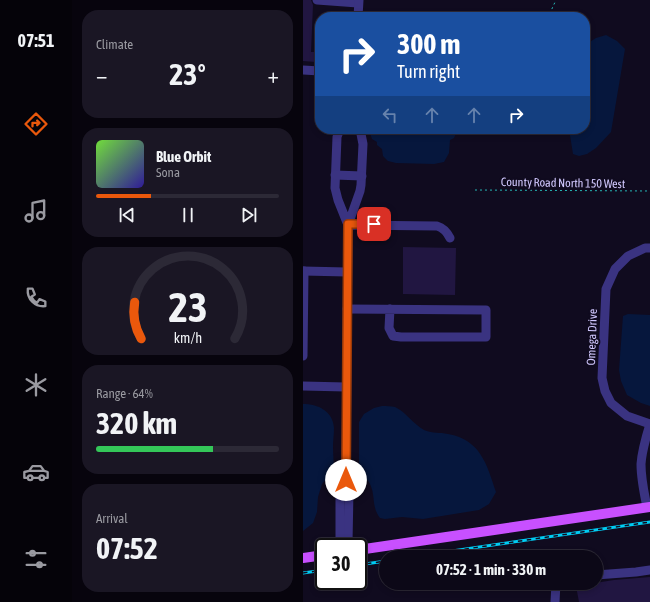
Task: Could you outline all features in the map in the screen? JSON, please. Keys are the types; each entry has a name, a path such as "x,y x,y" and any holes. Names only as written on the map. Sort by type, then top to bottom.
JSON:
{"main road":[{"path":"367,549 648,507"},
{"path":"303,558 315,556"}],"street":[{"path":"317,0 359,2 358,12"},
{"path":"303,70 315,71"},
{"path":"338,134 335,188 338,200 348,224"},
{"path":"349,538 349,491 346,480 348,224 360,191 363,144 361,134"},
{"path":"335,175 362,176"},
{"path":"348,224 437,226 447,232 450,238"},
{"name":"Omega Drive","path":"648,507 643,485 641,464 644,442 650,424 627,416 611,403 605,390 602,378 606,288 615,269 629,256 645,248 650,248"},
{"path":"303,356 303,271 347,272"},
{"path":"347,309 390,309 486,310 486,337 393,336 389,328 390,309"},
{"path":"303,386 346,386"},
{"path":"340,538 340,491 346,480"},
{"path":"603,574 650,570"},
{"path":"555,602 556,590"}],"path":[{"path":"550,12 555,0"},
{"name":"County Road North 150 West","path":"475,190 650,191"}],"water":[{"path":"606,35 617,41 625,49 611,132 596,148 587,154 579,156 573,154 570,134 590,134 590,42"},
{"path":"370,134 456,134 454,138 450,140 449,153 444,162 434,164 396,163 388,161 383,156 382,149 377,145 377,142 372,139"},
{"path":"628,314 650,315 650,406 627,395 621,381 619,370 623,316"},
{"path":"303,404 319,407 331,417 334,428 334,472 322,484 318,497 317,512 313,523 303,531"},
{"path":"382,406 395,407 399,409 416,425 424,430 459,437 475,448 486,463 496,492 489,504 479,510 423,519 402,517 385,519 380,518 375,509 370,484 362,475 359,468 359,422 364,414 374,408"}],"building":[{"path":"303,0 311,0 313,5 311,52 315,52 315,62 303,61"},
{"path":"403,247 456,248 455,295 403,294"},
{"path":"650,577 650,602 579,602 577,590 603,590 603,582"}],"railway":[{"path":"459,550 650,522"},
{"path":"367,564 379,562"},
{"path":"303,573 315,571"}],"route":[{"path":"346,480 348,224 374,224"}]}
